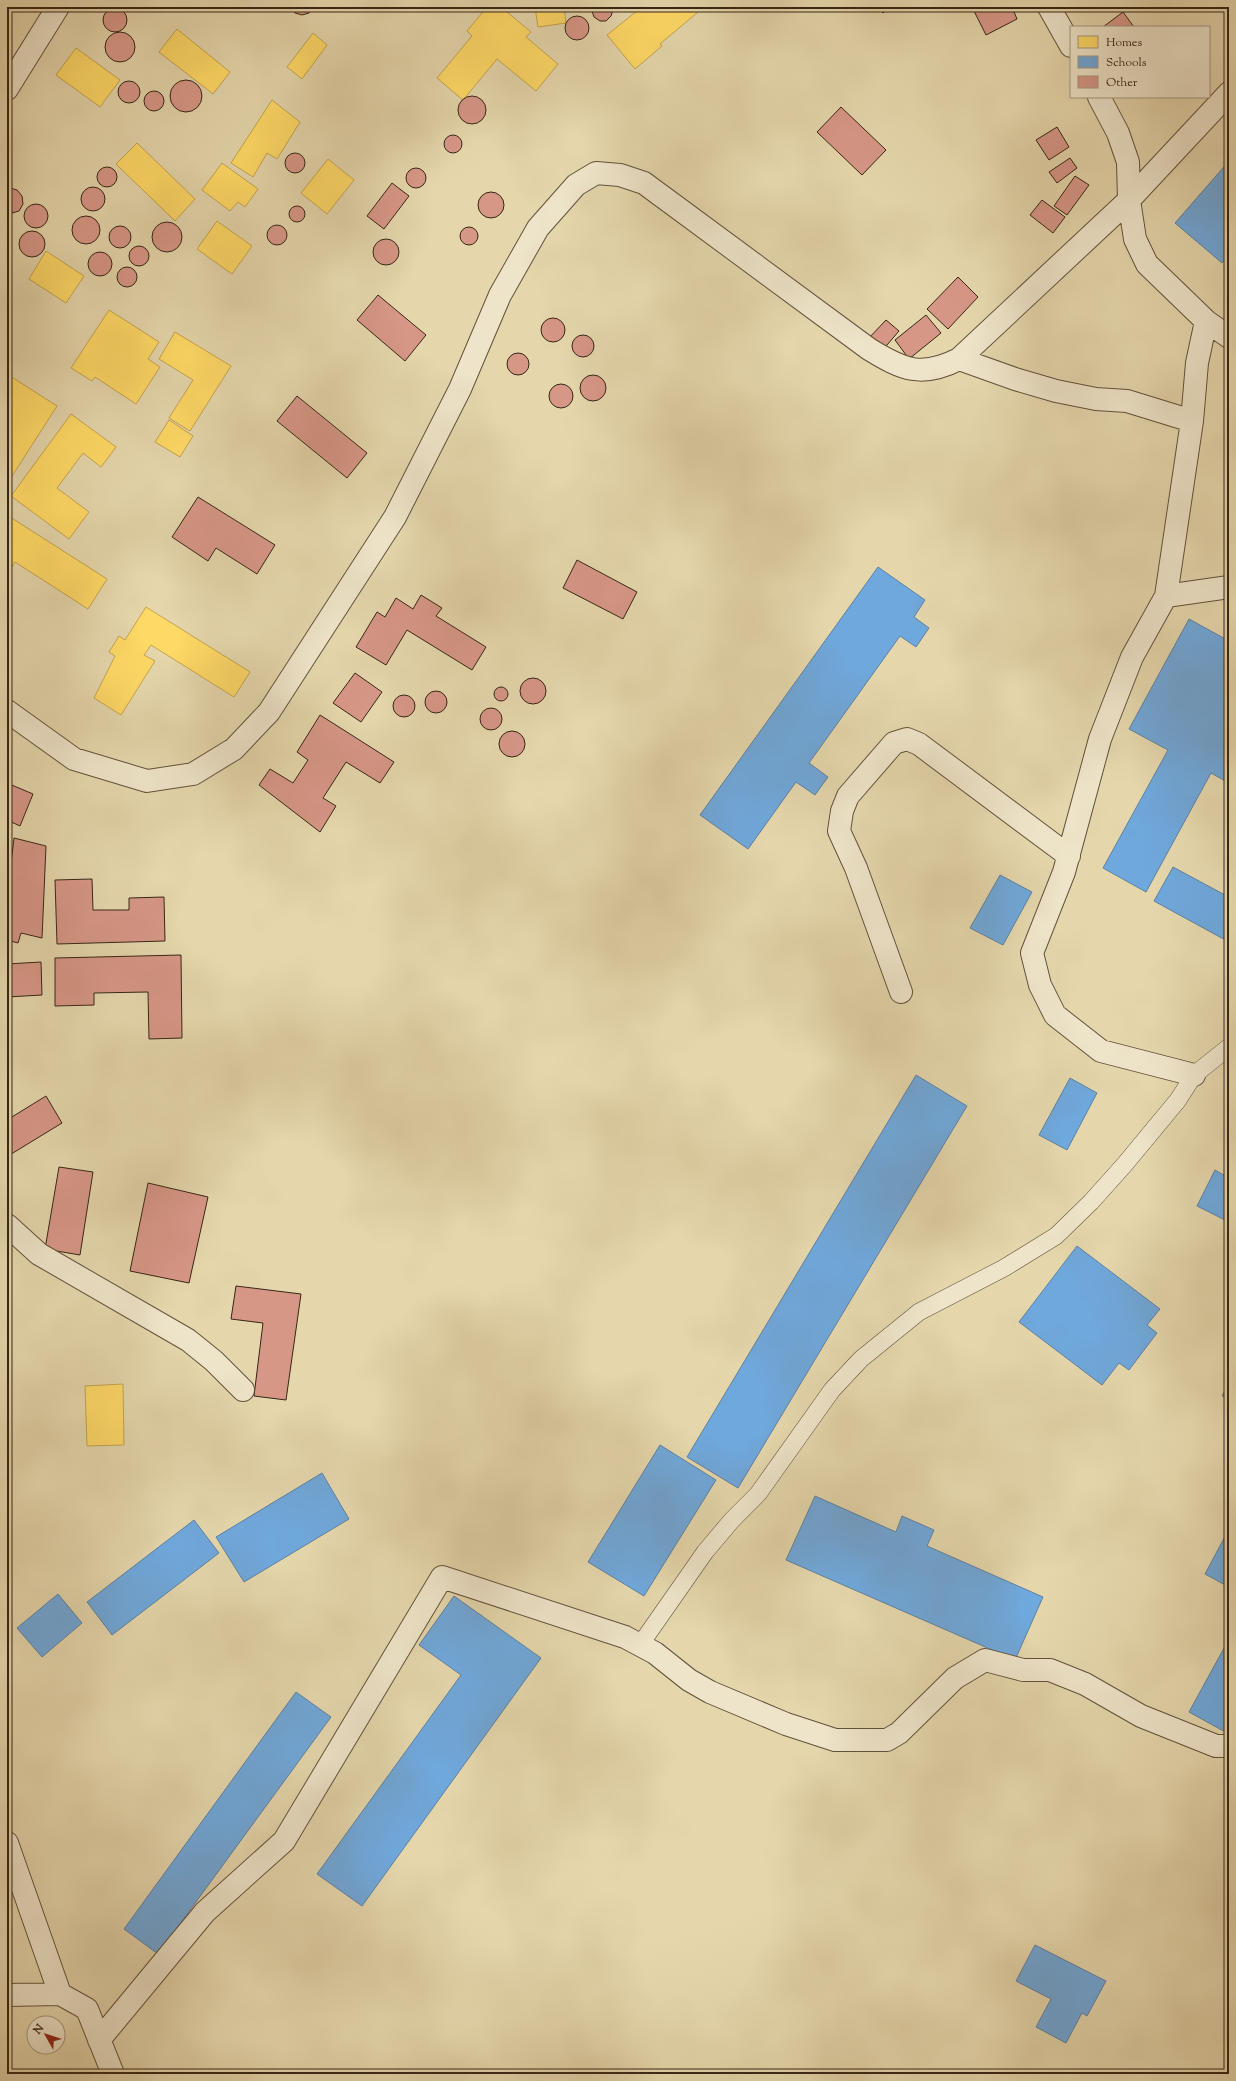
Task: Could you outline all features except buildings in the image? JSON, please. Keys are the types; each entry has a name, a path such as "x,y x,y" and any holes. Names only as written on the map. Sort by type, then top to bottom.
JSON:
{"street":[{"path":"7,89 58,7"},
{"path":"1049,7 1070,44"},
{"path":"7,56 33,47"},
{"path":"7,711 74,759 147,781 193,774 234,749 269,712 395,518 460,389 500,295 538,228 576,185 596,173 620,175 644,183 862,344 893,364 926,371 943,367 959,359 1129,200 1229,93"},
{"path":"1099,98 1118,133 1128,162 1129,200 1135,239 1147,264 1206,321 1229,337"},
{"path":"1194,1075 1101,1051 1055,1015 1040,985 1032,953 1064,872 1100,739 1132,657 1166,596 1192,421 1197,362 1206,321"},
{"path":"959,359 1015,380 1056,391 1096,399 1127,401 1192,421"},
{"path":"1166,596 1229,587"},
{"path":"901,992 856,868 839,831 842,811 848,796 894,744 907,739 920,744 1069,856"},
{"path":"7,1225 39,1254 188,1340 214,1361 243,1390"},
{"path":"99,2040 206,1912 284,1842 442,1577 572,1618 625,1637 655,1653 689,1680 710,1692 786,1724 835,1740 886,1740 899,1733 955,1678 985,1660 1023,1670 1050,1670 1085,1684 1141,1716 1216,1746 1229,1746"},
{"path":"7,1843 60,1994"},
{"path":"7,1995 60,1994 87,2009 113,2074"}],"lane":[{"path":"640,1645 705,1552 732,1520 758,1494 832,1390 861,1358 919,1312 1004,1268 1056,1236 1091,1202 1126,1164 1178,1100 1194,1075 1229,1047"}]}
